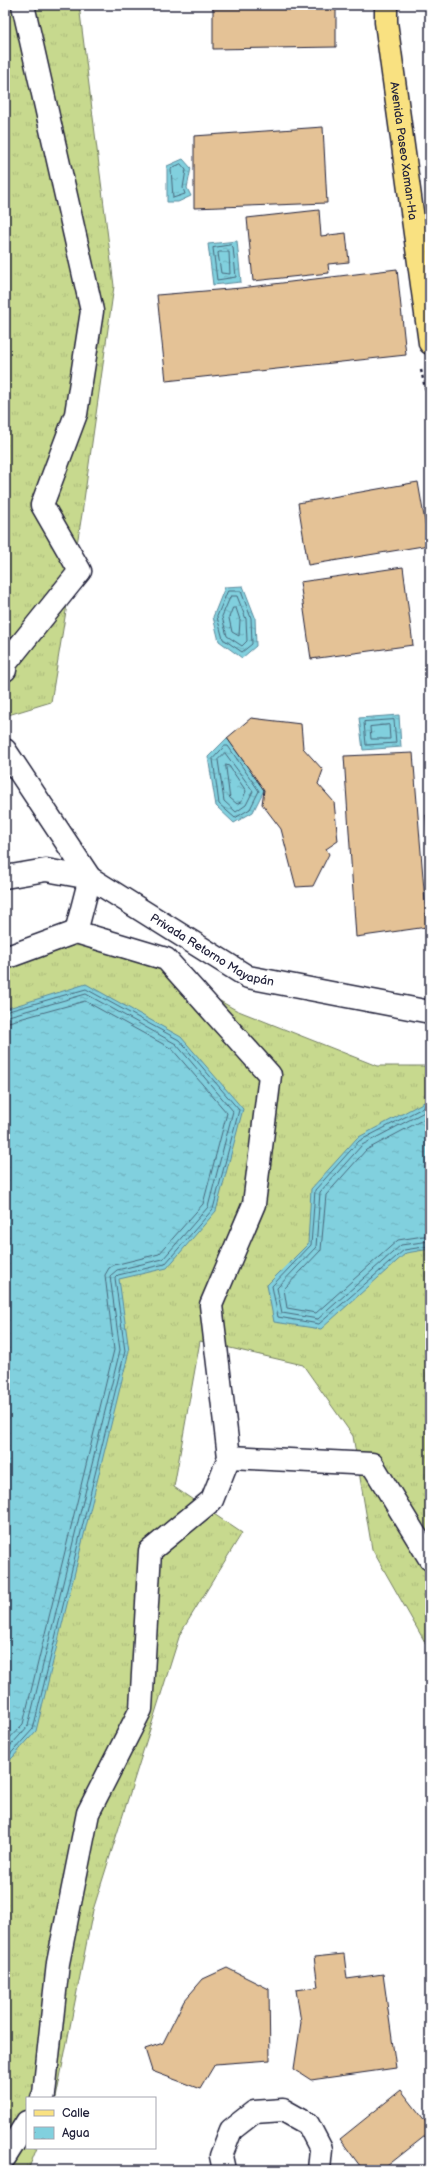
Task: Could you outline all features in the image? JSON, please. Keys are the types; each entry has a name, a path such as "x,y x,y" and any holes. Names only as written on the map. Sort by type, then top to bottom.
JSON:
{"main road":[{"name":"Avenida Paseo Xaman-Ha","path":"386,5 386,22 430,343"}],"street":[{"path":"5,670 6,663 80,571 42,505 76,414 92,311 23,5"},
{"path":"5,750 90,878 76,932"},
{"name":"Privada Retorno Mayapán","path":"5,877 46,870 90,878 248,978 430,1012"},
{"path":"5,958 76,932 166,959 270,1075 254,1204 211,1305 229,1457 212,1500 150,1550 141,1709 88,1813 58,1963 42,2097"},
{"path":"229,1457 372,1464 430,1558"},
{"path":"224,2170 221,2156 231,2130 254,2112 283,2110 308,2124 321,2149 319,2170"},
{"path":"5,2157 26,2124"}],"green space":[{"path":"5,5 79,5 114,286 82,514 51,702 5,716"},
{"path":"109,938 236,1010 377,1066 430,1066 430,1651 372,1549 353,1436 303,1365 200,1341 174,1487 242,1533 180,1634 93,1910 56,2097 26,2097 26,2149 37,2149 28,2170 5,2170 5,948"}],"water":[{"path":"183,159 191,168 187,188 191,196 178,202 167,202 167,166"},
{"path":"237,241 241,282 213,285 208,244"},
{"path":"243,586 255,617 256,646 242,658 219,641 213,617 225,587"},
{"path":"399,715 401,747 363,750 359,718"},
{"path":"227,738 264,790 253,812 234,823 216,806 208,757"},
{"path":"86,984 181,1037 243,1109 216,1211 167,1268 119,1279 129,1351 36,1731 5,1766 5,1009"},
{"path":"430,1099 430,1249 406,1253 321,1329 274,1322 267,1285 308,1244 311,1189 357,1138"}],"building":[{"path":"213,5 336,5 336,47 213,49"},
{"path":"323,127 327,203 194,208 194,136"},
{"path":"319,210 321,236 346,233 349,262 328,264 329,273 253,281 247,218"},
{"path":"397,269 406,355 166,381 157,295 241,288"},
{"path":"418,482 429,545 308,565 298,503"},
{"path":"403,567 413,645 311,659 300,582"},
{"path":"251,718 301,724 303,748 323,770 318,784 334,802 338,841 326,849 329,854 313,886 296,887 281,829 262,804 264,790 227,738"},
{"path":"413,753 427,927 356,937 344,756"},
{"path":"430,814 430,863 426,815"},
{"path":"344,1954 347,1979 383,1974 396,2068 311,2080 294,2069 301,2022 296,1990 318,1987 314,1957"},
{"path":"227,1968 269,1989 270,2060 215,2064 200,2089 152,2071 145,2049 163,2043 184,2001 203,1979"},
{"path":"401,2090 430,2127 430,2132 382,2170 363,2170 340,2139"}]}
